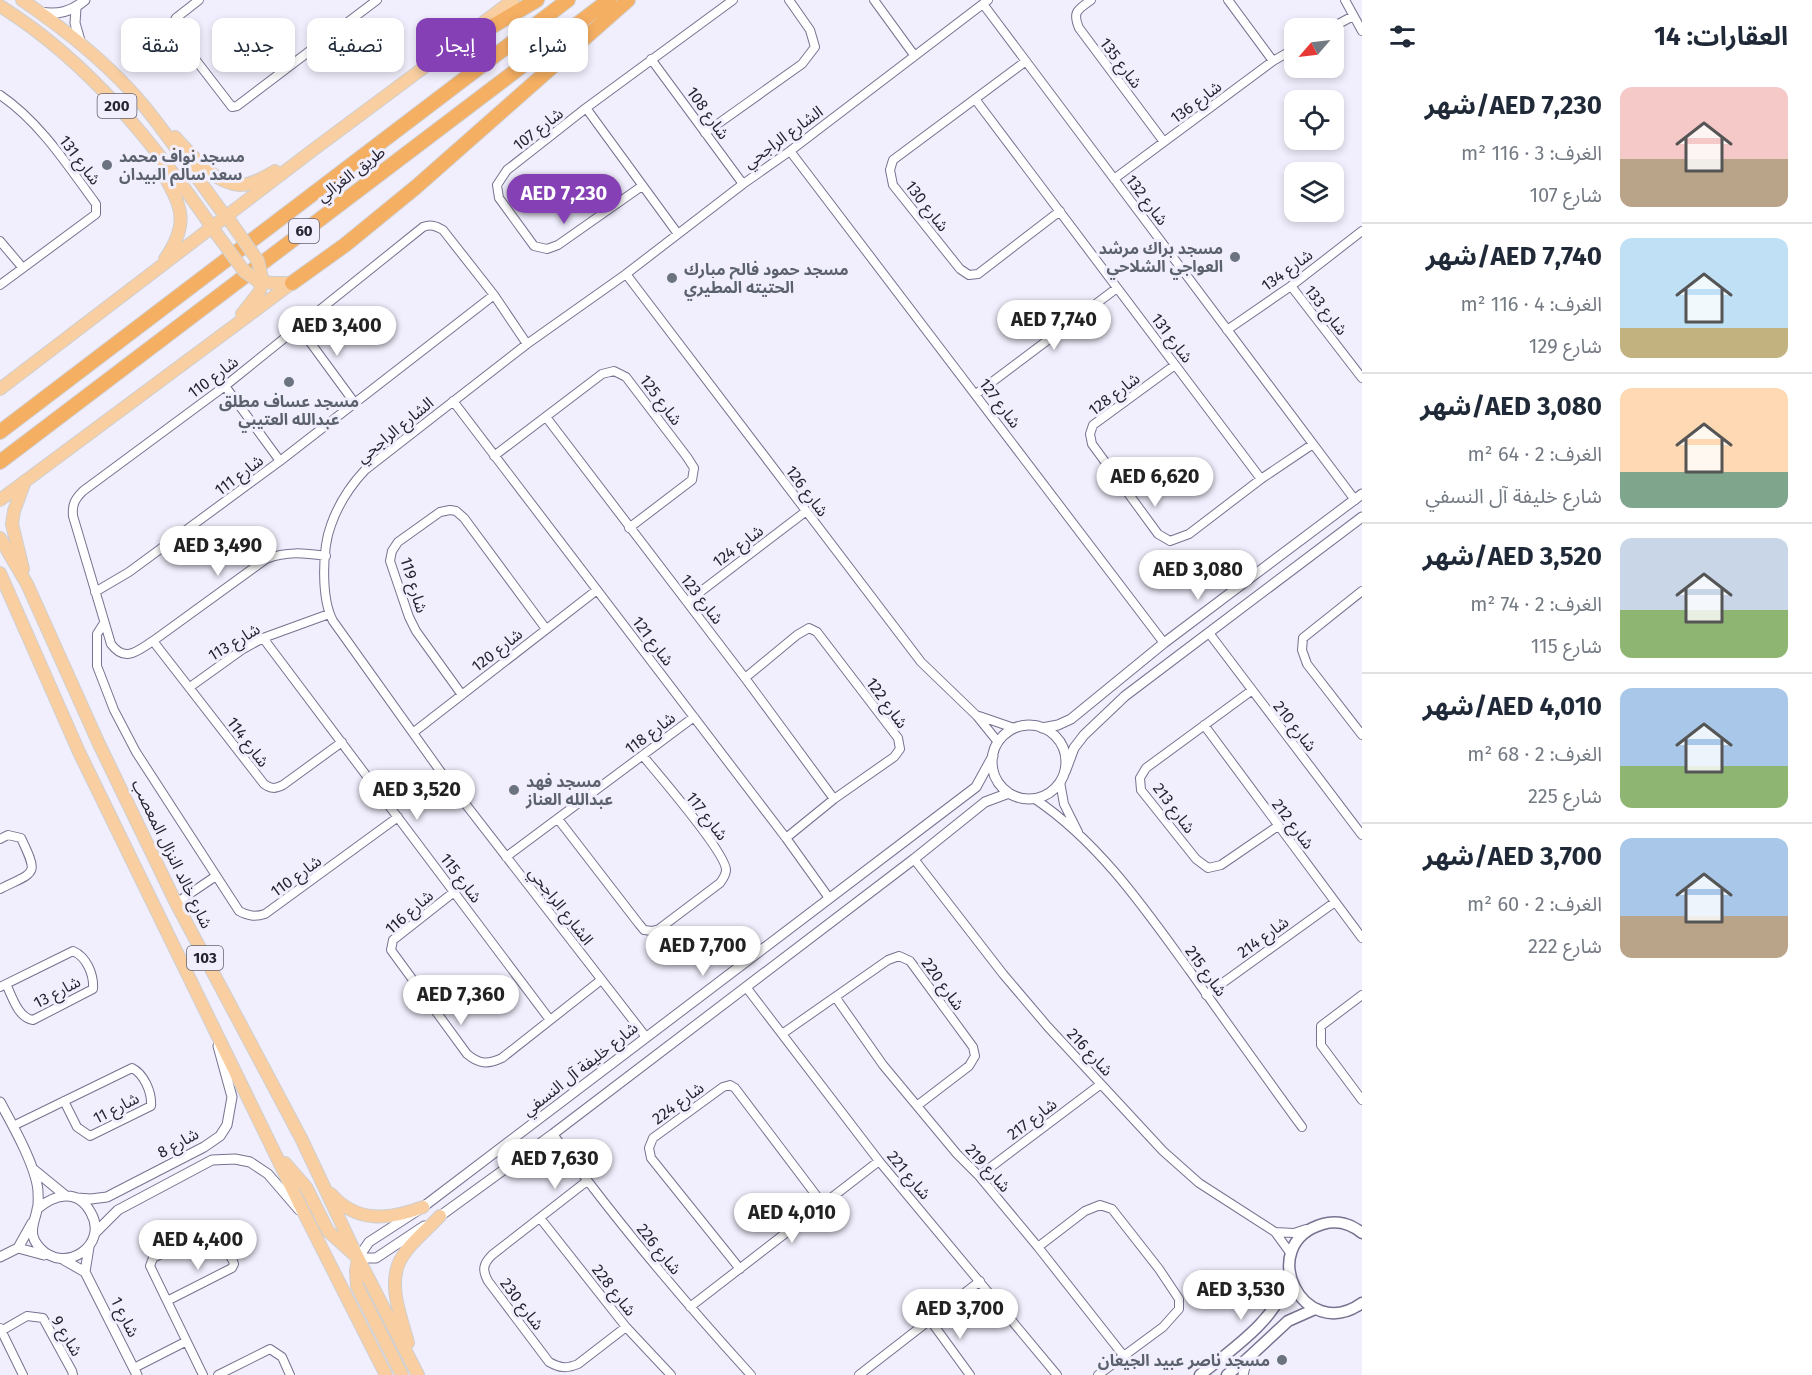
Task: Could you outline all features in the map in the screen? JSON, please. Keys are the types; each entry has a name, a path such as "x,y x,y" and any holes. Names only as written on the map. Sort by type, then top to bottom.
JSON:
{"highway":[{"path":"496,24 537,0"},
{"name":"طريق الغزالي","path":"0,432 568,0"},
{"name":"طريق الغزالي","path":"0,462 609,0"},
{"path":"292,283 345,245 416,187 628,0"}],"main road":[{"path":"14,0 25,2"},
{"path":"489,18 513,0"},
{"name":"200","path":"25,2 81,45 116,76 143,105 258,261 261,280"},
{"name":"200","path":"0,6 21,20 106,93 143,135 244,271 261,280"},
{"path":"0,389 159,268 214,230 313,150 418,72"},
{"path":"143,105 206,169 228,182 241,185 256,182 313,150"},
{"path":"143,135 166,177 181,213 182,226 177,242 159,268"},
{"path":"230,329 260,291 261,280 292,283"},
{"path":"0,500 292,283"},
{"path":"25,482 14,511 12,524 27,584"},
{"name":"شارع خالد النزال المعصب","path":"0,538 27,584 99,744 176,903 301,1138 417,1373"},
{"name":"103","path":"0,573 79,752 306,1217 386,1375"},
{"path":"0,588 14,606"},
{"path":"273,1148 306,1187 328,1231 358,1257 357,1286 402,1375"},
{"path":"323,1185 336,1200 352,1211 371,1217 391,1217 423,1207"},
{"path":"417,1373 397,1301 395,1281 398,1264 440,1216"},
{"path":"1200,1375 1266,1318 1286,1286 1291,1254 1296,1243 1313,1227 1334,1222 1360,1230"},
{"path":"1289,1269 1296,1292 1304,1302 1315,1309 1335,1313 1360,1307"},
{"path":"1227,1375 1288,1321 1315,1309"}],"street":[{"path":"40,12 54,14 76,8 85,0"},
{"path":"199,0 176,18 172,25 175,33 232,107 237,106 377,0"},
{"name":"شارع 107","path":"642,186 558,245 547,249 534,246 499,198 497,185 507,170 586,108 733,0"},
{"path":"705,133 802,64 815,47 810,30 789,0"},
{"name":"شارع 135","path":"1091,0 1077,11 1075,18 1079,28 1164,142"},
{"path":"1228,0 1274,61"},
{"path":"1345,0 1362,31"},
{"path":"878,1 914,55"},
{"name":"الشارع الراجحي","path":"646,1037 506,857 329,614 324,586 329,529 336,512 354,482 365,470 527,344 626,274 985,2"},
{"name":"شارع 132","path":"985,2 1026,62 1227,330 1313,444 1358,497"},
{"path":"76,8 75,23 81,45"},
{"path":"1344,21 1353,16"},
{"name":"شارع 136","path":"1114,178 1284,55"},
{"name":"شارع 108","path":"651,59 743,184"},
{"name":"شارع 130","path":"1026,62 893,160 890,170 893,185 960,269 969,275 978,274 1060,211"},
{"name":"شارع 131","path":"0,95 9,101 52,144 96,204 96,214 0,285"},
{"name":"شارع 131","path":"975,99 1261,479"},
{"path":"586,108 678,234"},
{"name":"شارع 127","path":"790,151 1164,643"},
{"name":"شارع 110","path":"153,641 134,653 126,655 115,650 111,644 73,516 72,506 75,498 83,491 225,386 428,225 443,230 494,295 527,344"},
{"name":"شارع 134","path":"1227,330 1291,286 1362,231"},
{"path":"0,241 22,267"},
{"name":"شارع 126","path":"626,274 921,662 977,716 998,742"},
{"name":"شارع 133","path":"1291,286 1362,378"},
{"path":"976,394 1117,288"},
{"name":"شارع 111","path":"95,592 129,573 280,461 494,295"},
{"path":"299,327 354,402"},
{"name":"شارع 128","path":"1175,365 1093,425 1090,434 1092,444 1158,534 1170,541 1189,534 1261,479 1313,444"},
{"name":"شارع 125","path":"494,456 602,374 614,371 626,377 694,468 692,480 629,528"},
{"name":"شارع 111","path":"225,386 280,461"},
{"name":"شارع 121","path":"453,401 830,898"},
{"name":"شارع 123","path":"546,417 834,799"},
{"path":"1042,728 1058,725 1071,719 1164,643 1358,497"},
{"name":"شارع 119","path":"462,695 416,631 409,617 390,561 392,551 398,542 440,512 456,511 464,518 546,629"},
{"name":"شارع 124","path":"687,602 805,512"},
{"path":"1065,772 1066,758 1062,745 1054,735 1042,728 1028,725 1014,728 998,742 993,756 995,777 1009,793 1022,798 1035,799 1050,793 1060,782 1065,772 1074,748 1084,735 1125,696 1362,517"},
{"path":"153,641 266,559 281,553 298,552 326,556"},
{"path":"1273,561 1275,567 1284,576"},
{"name":"شارع 120","path":"414,732 597,590"},
{"path":"1362,591 1303,638 1302,650 1307,664 1362,735"},
{"name":"شارع 113","path":"190,687 243,649 263,638 329,614"},
{"name":"شارع 110","path":"104,623 97,634 97,666 114,710 136,752 239,911 248,916 265,915 398,817"},
{"name":"شارع 122","path":"745,678 797,635 809,628 817,632 898,738 900,749 894,757 834,799 786,838"},
{"name":"شارع 210","path":"1209,633 1362,835"},
{"name":"شارع 115","path":"263,638 550,1020"},
{"name":"114 شارع","path":"153,641 264,784 271,788 277,789 342,742"},
{"name":"شارع 213","path":"1251,691 1146,768 1140,778 1142,790 1196,859 1208,868 1221,865 1278,826"},
{"name":"شارع 126","path":"977,716 1014,728"},
{"name":"شارع 118","path":"506,857 694,717"},
{"name":"شارع 212","path":"1204,725 1362,938"},
{"name":"شارع 117","path":"558,819 644,930 659,929 720,883 726,871 717,850 643,756"},
{"name":"شارع خليفة آل النسفي","path":"358,1257 369,1242 423,1207 976,787 993,756"},
{"name":"شارع 215","path":"1060,782 1064,804 1080,836"},
{"name":"شارع خليفة آل النسفي","path":"358,1257 376,1258 440,1216 553,1134 914,859 985,802 1009,793"},
{"name":"شارع 215","path":"1035,799 1052,810 1116,873 1154,921 1302,1127"},
{"path":"0,839 8,835 21,838 33,864 33,869 28,875 0,889"},
{"name":"شارع 216","path":"914,859 1003,975 1163,1151 1199,1183 1275,1232 1291,1254"},
{"path":"176,903 216,876"},
{"name":"شارع 116","path":"454,892 393,940 391,950 466,1054 476,1062 492,1063 502,1058 601,980"},
{"name":"شارع 214","path":"1206,995 1335,902"},
{"name":"شارع 13","path":"73,951 83,957 94,978 93,989 33,1020 22,1015 3,986 73,951"},
{"name":"شارع 220","path":"782,1034 888,960 899,956 910,961 973,1047 975,1056 969,1066 918,1105"},
{"name":"شارع 221","path":"746,987 879,1161 1057,1375"},
{"path":"1362,995 1321,1026 1319,1035 1321,1045 1362,1100"},
{"name":"شارع 219","path":"836,998 883,1065 1038,1247 1123,1355"},
{"name":"شارع 8","path":"76,1198 107,1197 204,1147 220,1136 227,1125 232,1097 213,1026"},
{"name":"شارع 11","path":"13,1126 64,1101 132,1068 140,1073 152,1096 151,1106 90,1136 77,1127 64,1101"},
{"name":"شارع 217","path":"979,1176 1101,1084"},
{"name":"شارع 224","path":"740,1269 651,1158 649,1148 653,1138 723,1087 730,1085 735,1088 822,1203"},
{"path":"0,1102 13,1126 38,1188 38,1209 18,1248 0,1257"},
{"name":"شارع 226","path":"553,1134 651,1262 752,1375"},
{"name":"شارع 8","path":"95,1233 118,1210 212,1160 235,1159 250,1162 268,1174 306,1217"},
{"path":"690,1307 879,1161"},
{"path":"31,1167 66,1196"},
{"name":"شارع 230","path":"587,1181 492,1255 485,1262 483,1272 549,1362 560,1367 578,1364 626,1327"},
{"path":"18,1248 64,1260 85,1272 89,1247 95,1233 95,1219 88,1206 76,1198 66,1196 50,1199 38,1209"},
{"path":"1038,1247 1085,1211 1100,1205 1112,1209 1159,1269 1179,1299 1179,1309 1163,1327 1098,1375"},
{"name":"شارع 228","path":"540,1218 626,1327 671,1375"},
{"path":"32,1222 33,1235 39,1248 50,1256"},
{"path":"1275,1232 1294,1233 1313,1227"},
{"path":"167,1301 232,1268 233,1261 217,1233 204,1233 153,1258 150,1266 185,1342 203,1375"},
{"path":"64,1260 78,1256 89,1247"},
{"name":"شارع 1","path":"85,1272 136,1372"},
{"path":"859,1375 980,1281"},
{"name":"شارع 9","path":"23,1375 1,1329 27,1317 43,1318 73,1375"},
{"path":"930,1320 970,1375"},
{"path":"136,1372 185,1342"},
{"path":"218,1375 270,1349 282,1357 290,1375"},
{"path":"1243,1375 1247,1359"}],"place":[{"name":"مسجد نواف محمد سعد سالم البيدان","path":"107,165"},
{"name":"مسجد براك مرشد العواجي الشلاحي","path":"1235,257"},
{"name":"مسجد حمود فالح مبارك الحتيته المطيري","path":"672,278"},
{"name":"مسجد عساف مطلق عبدالله العتيبي","path":"289,382"},
{"name":"مسجد فهد عبدالله العناز","path":"514,790"},
{"name":"مسجد ناصر عبيد الجيعان","path":"1282,1360"}]}
